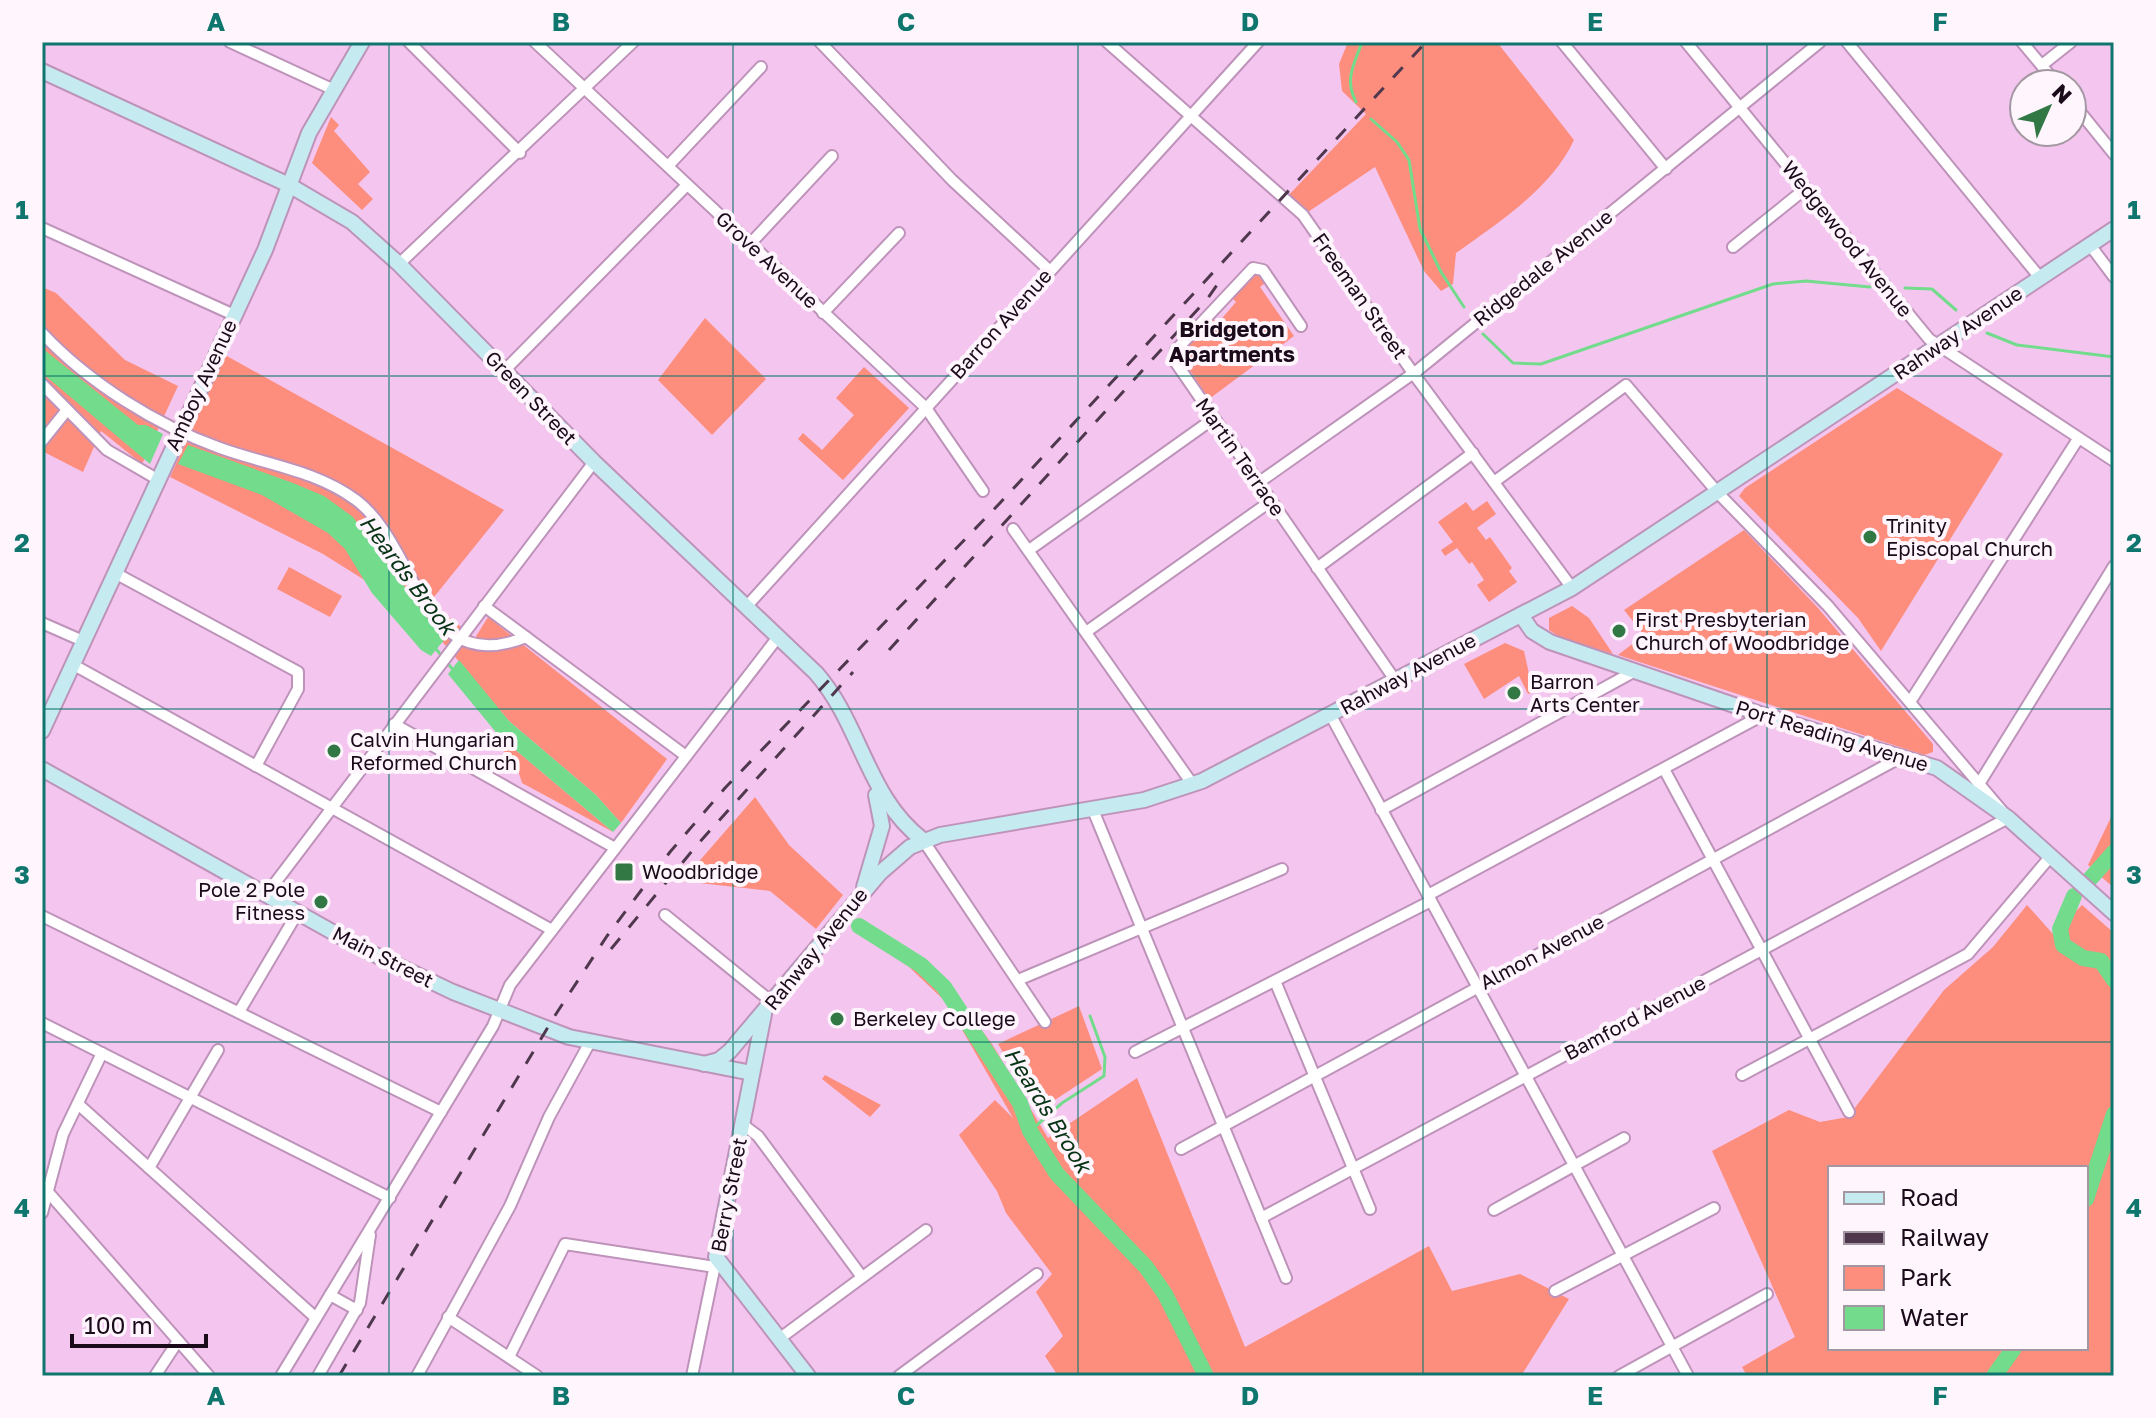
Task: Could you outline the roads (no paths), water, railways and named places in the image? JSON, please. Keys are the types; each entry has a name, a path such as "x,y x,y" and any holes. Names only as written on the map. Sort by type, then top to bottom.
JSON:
{"main road":[{"name":"Amboy Avenue","path":"42,731 270,237 309,133 362,42"},
{"name":"Green Street","path":"42,71 289,185 352,222 399,264 594,462 830,690 893,811 923,840"},
{"name":"Rahway Avenue","path":"704,1064 727,1055 891,861 923,840 1144,800 1193,785 1572,588 2114,229"},
{"name":"Port Reading Avenue","path":"1521,615 1539,637 1763,715 1904,755 1937,768 2008,818 2114,913"},
{"path":"861,896 882,826 868,768"},
{"name":"Main Street","path":"42,769 392,963 499,1011 590,1042 752,1073"},
{"name":"Berry Street","path":"716,1262 752,1073 768,1009"},
{"path":"716,1262 808,1376"}],"street":[{"path":"230,42 332,89"},
{"path":"409,42 520,153"},
{"name":"Grove Avenue","path":"535,42 926,408 983,491"},
{"path":"399,264 520,153 633,42"},
{"path":"820,42 952,180 1049,270"},
{"name":"Freeman Street","path":"1107,42 1303,215 1413,373 1572,588"},
{"name":"Barron Avenue","path":"746,607 1258,42"},
{"path":"1562,42 1666,169"},
{"name":"Wedgewood Avenue","path":"1686,42 1937,347 2114,461"},
{"name":"Ridgedale Avenue","path":"1258,483 1413,373 1820,42"},
{"path":"1847,42 2041,279"},
{"path":"2022,42 2044,68"},
{"path":"2042,65 2071,42"},
{"path":"668,166 761,67"},
{"path":"2088,122 2114,154"},
{"path":"750,244 832,156"},
{"path":"504,371 687,185"},
{"path":"1733,247 1805,189"},
{"path":"42,228 234,315"},
{"path":"823,313 899,233"},
{"path":"2090,245 2114,277"},
{"name":"Martin Terrace","path":"1301,326 1259,267 1247,272 1173,355 1177,366 1213,419 1395,680"},
{"path":"42,333 88,374 177,435 315,476 360,503 379,523 431,611 461,638 485,648 526,637"},
{"path":"42,384 107,450 160,473"},
{"path":"1494,482 1626,385 1718,493 1828,606 2008,818"},
{"path":"42,441 67,410"},
{"path":"1029,550 1213,419"},
{"path":"1910,702 2078,439"},
{"path":"1317,568 1473,453"},
{"path":"266,895 594,462"},
{"path":"1086,632 1271,501"},
{"path":"1013,529 1193,785"},
{"path":"1979,784 2114,566"},
{"path":"115,573 298,672 298,689 256,766"},
{"path":"484,606 686,756"},
{"path":"42,623 83,641"},
{"path":"281,1376 441,1112 513,981 778,637"},
{"path":"72,664 552,930"},
{"path":"1381,810 1635,671"},
{"path":"1330,714 1688,1376"},
{"path":"1135,1052 1275,981 1763,715"},
{"path":"394,724 615,848"},
{"path":"1937,768 1944,743"},
{"name":"Almon Avenue","path":"1181,1149 1904,755"},
{"path":"1664,769 1849,1112"},
{"path":"1093,810 1286,1278"},
{"name":"Bamford Avenue","path":"1261,1218 2008,818"},
{"path":"923,840 1045,1022"},
{"path":"1742,1075 1968,954 2050,857"},
{"path":"1018,980 1141,931 1282,869"},
{"path":"239,1012 298,912"},
{"path":"665,915 768,1009"},
{"path":"42,916 441,1112"},
{"path":"1275,981 1370,1209"},
{"path":"42,1023 390,1198"},
{"path":"417,1376 510,1206 549,1117 590,1042"},
{"path":"149,1168 218,1050"},
{"path":"42,1213 63,1134 102,1053"},
{"path":"78,1104 316,1318"},
{"path":"742,1124 758,1136 862,1277"},
{"path":"1494,1210 1624,1138"},
{"path":"48,1192 209,1376"},
{"path":"1555,1291 1714,1208"},
{"path":"318,1376 357,1310 364,1289 371,1234 377,1219"},
{"path":"779,1339 926,1230"},
{"path":"509,1357 565,1244 716,1262"},
{"name":"Berry Street","path":"692,1376 716,1262"},
{"path":"899,1376 1037,1274"},
{"path":"1619,1376 1767,1294"},
{"path":"330,1295 357,1310"},
{"path":"448,1317 537,1376"},
{"path":"155,1376 178,1341"}],"water":[{"path":"42,348 138,425 146,425 163,434 150,464 42,373"},
{"path":"188,445 324,496 353,517 444,640 431,656 421,650 372,593 345,549 328,533 262,495 178,464"},
{"path":"459,660 509,721 596,795 621,823 613,832 499,736 448,674"}],"waterway":[{"path":"1356,102 1351,79 1362,42"},
{"path":"1371,119 1397,142 1409,160 1420,229 1441,272 1464,307"},
{"path":"1483,334 1513,363 1541,364 1773,284 1806,281 1870,287"},
{"path":"1905,288 1932,289 1956,310"},
{"path":"1987,333 2017,345 2114,357"},
{"name":"Heards Brook","path":"436,649 454,671"},
{"path":"2090,879 2114,852"},
{"path":"2074,896 2060,929 2063,945 2083,958 2101,961 2114,980"},
{"name":"Heards Brook","path":"859,926 921,965 944,987 1020,1103 1030,1131 1057,1174 1146,1267 1165,1294 1206,1376"},
{"path":"1030,1131 1062,1103 1104,1076 1105,1057 1090,1016"},
{"path":"2088,1193 2114,1114"},
{"path":"1994,1376 2013,1350"}],"railway":[{"path":"339,1376 554,1017 607,936 670,852 725,788 1000,503 1426,42"},
{"path":"889,650 1208,298 1224,275"},
{"path":"611,949 697,845 853,672"}],"place":[{"name":"Trinity Episcopal Church","path":"1870,537"},
{"name":"First Presbyterian Church of Woodbridge","path":"1619,631"},
{"name":"Barron Arts Center","path":"1514,693"},
{"name":"Calvin Hungarian Reformed Church","path":"334,751"},
{"name":"Woodbridge","path":"624,872"},
{"name":"Pole 2 Pole Fitness","path":"321,902"},
{"name":"Berkeley College","path":"837,1019"}],"district":[{"name":"Bridgeton Apartments","path":"1232,342"}]}
